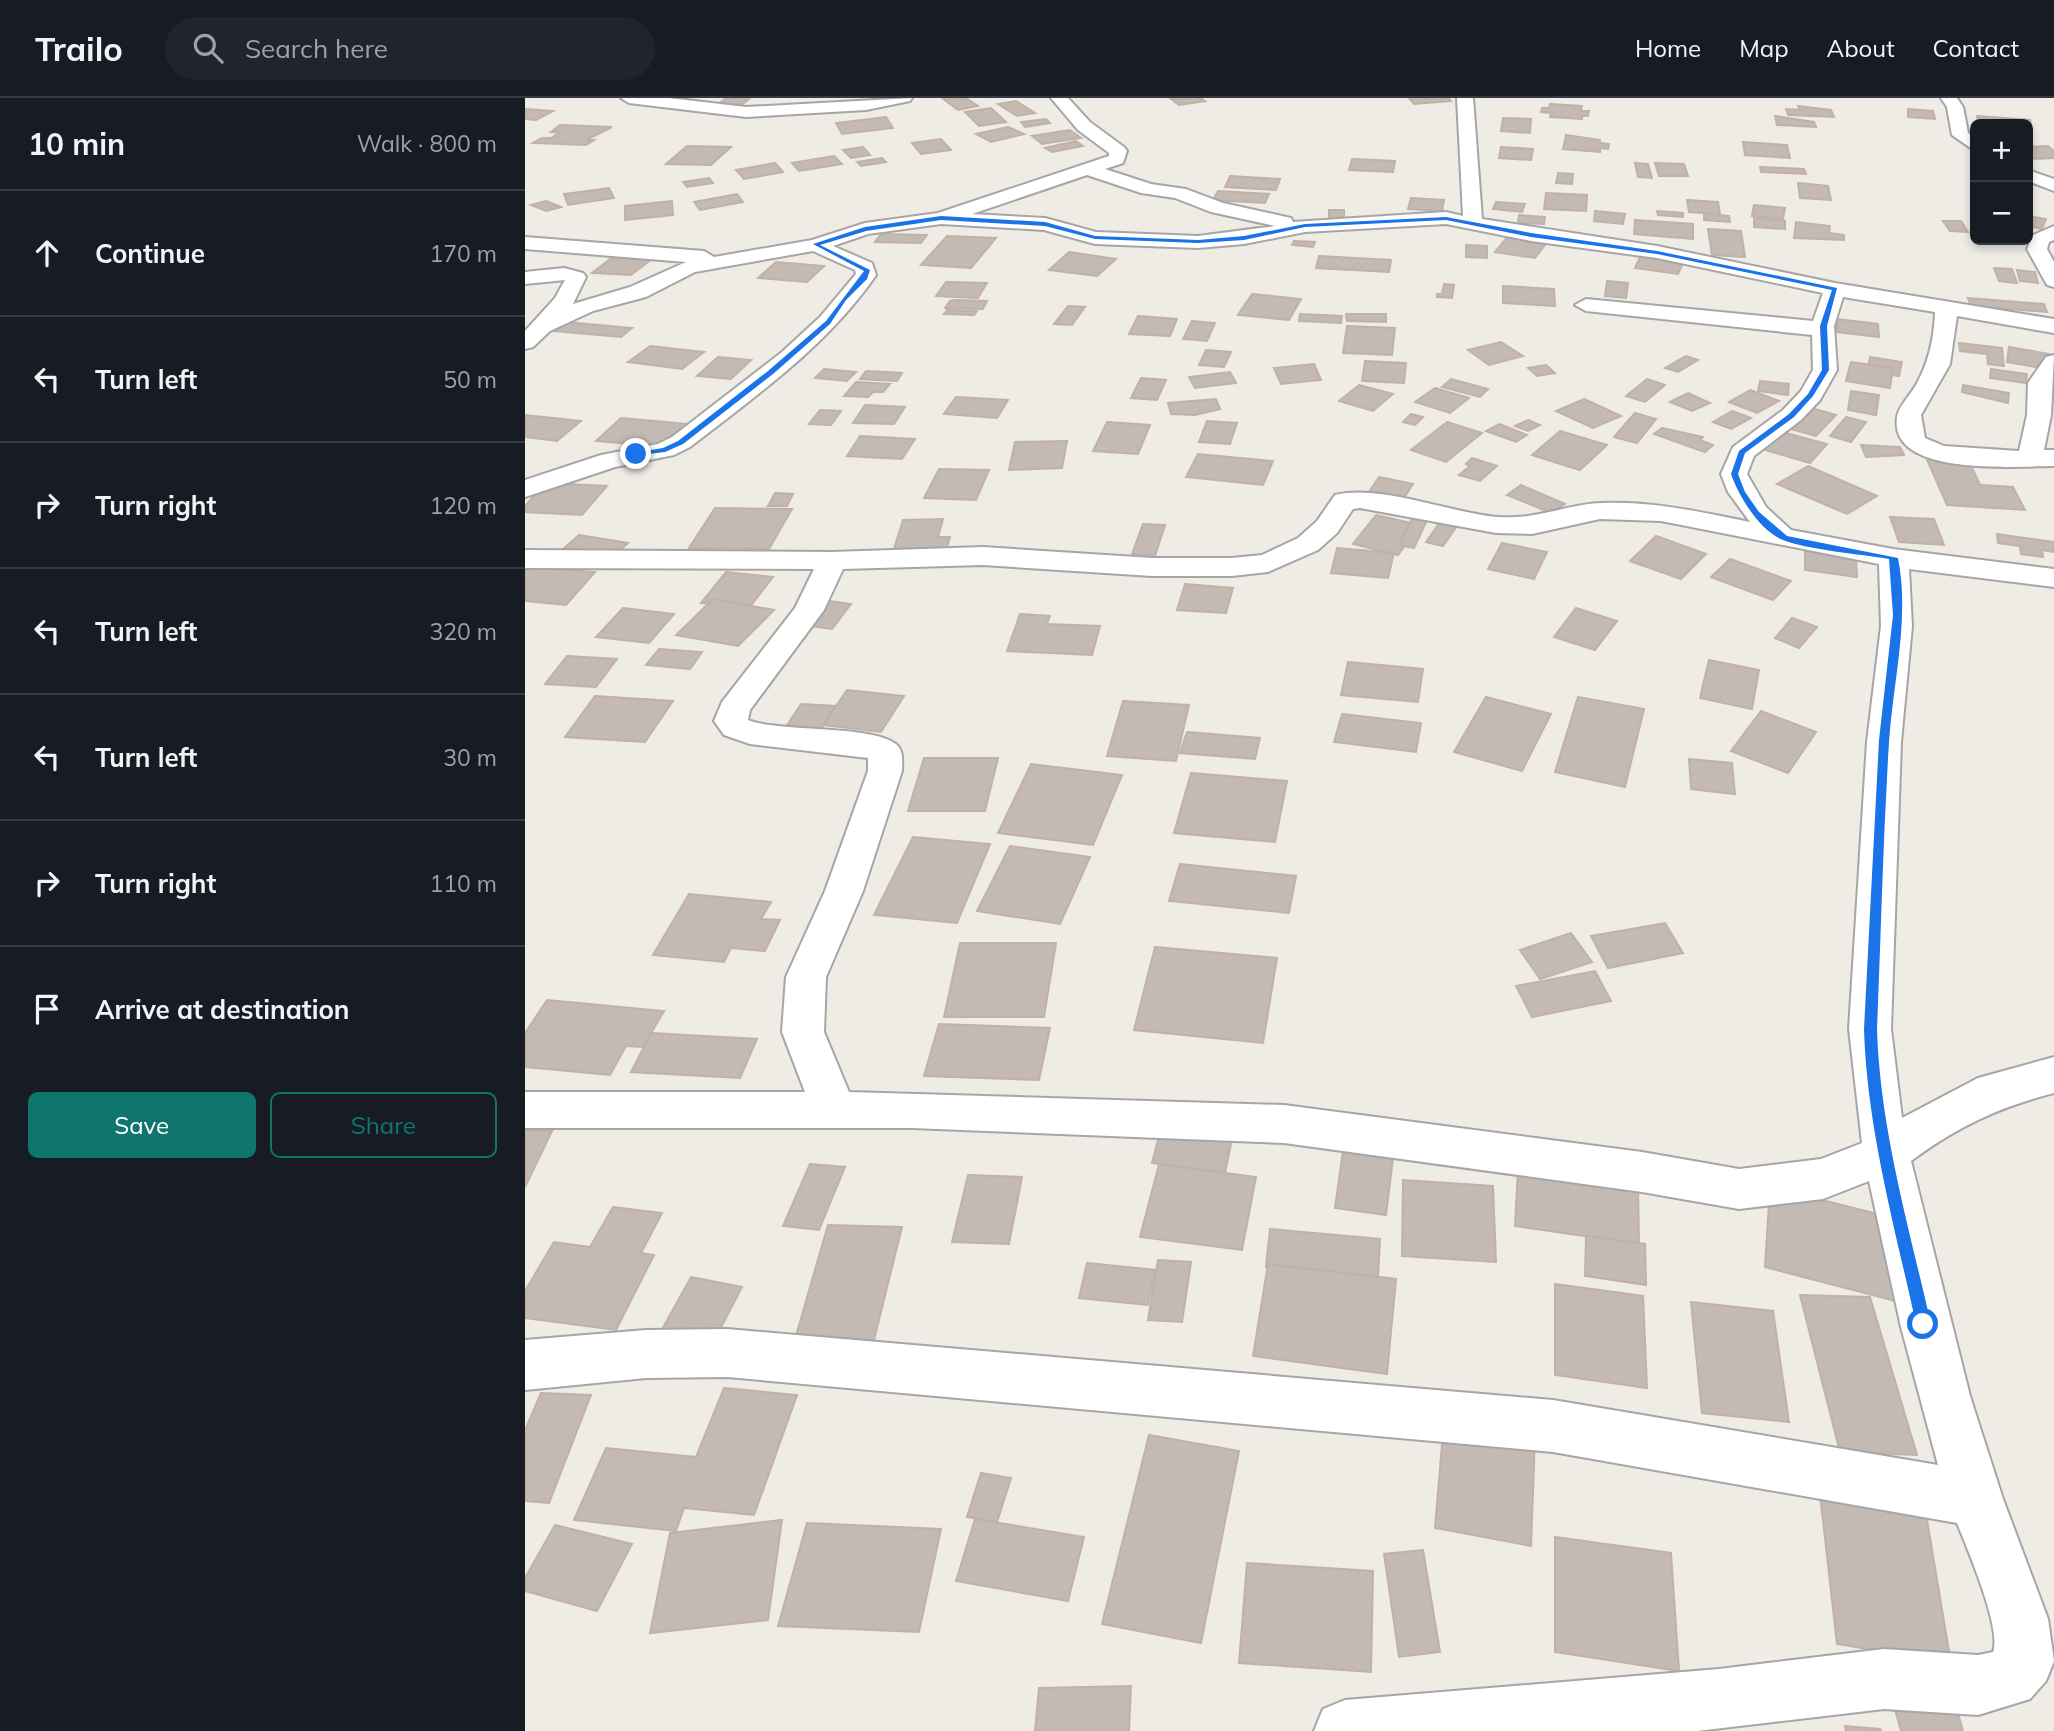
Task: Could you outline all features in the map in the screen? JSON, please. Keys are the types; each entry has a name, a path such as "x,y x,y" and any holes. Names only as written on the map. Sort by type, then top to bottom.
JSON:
{"street":[{"path":"629,98 747,112 866,105 904,98"},
{"path":"1465,98 1473,223"},
{"path":"1949,98 1955,107 1960,135 1970,142"},
{"path":"525,342 547,325 585,306 638,292 682,270 733,258 815,245 865,229 941,218 1084,168 1113,161 1120,153 1084,126 1065,100"},
{"path":"1084,168 1148,189 1178,192 1218,208 1305,226"},
{"path":"2033,177 2054,186"},
{"path":"941,218 1045,224 1084,236 1129,240 1218,241 1305,226 1437,218 1531,235 1657,252 1835,289 2054,326"},
{"path":"2054,232 2040,239 2037,248 2054,281"},
{"path":"525,243 733,258"},
{"path":"525,489 610,460 673,446 790,356 828,322 866,275 865,267 815,245"},
{"path":"525,278 564,274 576,277 572,291 551,313 547,325"},
{"path":"1784,538 1756,513 1741,492 1734,474 1742,452 1749,444 1792,415 1811,395 1825,370 1823,328 1835,289"},
{"path":"1586,305 1823,328"},
{"path":"1946,306 1943,354 1936,373 1909,415 1912,436 1917,444 1945,454 2042,458 2040,383 2054,362"},
{"path":"2054,343 2054,356"},
{"path":"525,559 832,561 983,556 1152,567 1268,563 1308,544 1327,527 1345,501 1352,500 1496,525 1532,526 1600,511 1628,510 1893,558 2054,578"},
{"path":"1345,1731 1719,1699 1884,1679 1977,1685 2009,1678 2025,1660 2023,1635 1976,1499 1923,1324 1886,1154 1872,1072 1870,1029 1884,740 1898,615 1897,577 1893,558"},
{"path":"832,561 809,610 734,709 731,721 736,727 750,733 873,747 885,753 885,771 844,891 806,977 803,1032 834,1109"},
{"path":"525,1110 834,1109 1031,1117 1163,1117 1284,1124 1642,1172 1738,1189 1823,1179 1886,1154 1918,1132 1993,1091 2054,1075"},
{"path":"525,1365 646,1354 727,1353 1553,1426 1976,1499"}],"building":[{"path":"726,98 750,98 742,105 718,104"},
{"path":"942,98 966,98 978,106 958,110"},
{"path":"1201,98 1205,101 1179,105 1171,99"},
{"path":"1409,98 1448,98 1451,101 1414,104"},
{"path":"1016,101 1035,113 1017,116 998,104"},
{"path":"1550,104 1582,106 1581,111 1589,111 1588,116 1582,116 1582,119 1550,117 1551,113 1541,112 1542,108 1549,108"},
{"path":"1798,106 1831,110 1834,117 1788,115 1786,109 1800,110"},
{"path":"991,108 1006,122 979,126 965,112"},
{"path":"525,109 553,111 536,120 525,119"},
{"path":"1908,109 1933,111 1935,119 1908,117"},
{"path":"1775,116 1814,122 1816,127 1777,125"},
{"path":"1977,116 2017,119 1978,119"},
{"path":"886,117 893,128 842,134 836,123"},
{"path":"1503,118 1531,119 1530,133 1501,131"},
{"path":"1046,119 1050,123 1025,127 1021,122"},
{"path":"560,125 612,127 586,140 594,140 586,145 533,143 542,138 551,138 560,132 551,132"},
{"path":"1008,127 1024,134 991,142 976,134"},
{"path":"1070,130 1081,138 1042,144 1032,136"},
{"path":"1566,135 1600,140 1600,143 1609,144 1608,149 1600,148 1600,152 1563,149"},
{"path":"941,139 951,150 921,154 912,143"},
{"path":"1076,141 1083,146 1052,152 1045,148"},
{"path":"1743,142 1787,145 1790,158 1745,155"},
{"path":"687,146 731,147 711,165 666,164"},
{"path":"2048,146 2054,151 2054,158 2035,159 2033,147"},
{"path":"863,147 870,155 851,158 843,150"},
{"path":"1501,147 1533,149 1531,160 1499,158"},
{"path":"834,156 842,164 799,171 792,163"},
{"path":"882,158 886,162 861,166 857,162"},
{"path":"1352,159 1395,161 1393,172 1349,170"},
{"path":"775,163 783,172 744,179 736,170"},
{"path":"1635,163 1648,164 1652,178 1638,177"},
{"path":"1655,163 1684,164 1688,176 1659,176"},
{"path":"1760,167 1804,169 1806,174 1761,172"},
{"path":"1558,173 1573,174 1572,184 1556,183"},
{"path":"1230,176 1280,179 1276,190 1225,187"},
{"path":"709,178 713,183 687,187 683,182"},
{"path":"1798,183 1828,186 1831,200 1800,198"},
{"path":"609,188 614,198 568,205 564,194"},
{"path":"1218,191 1269,194 1265,203 1213,200"},
{"path":"1546,193 1587,195 1586,211 1544,209"},
{"path":"737,194 743,202 700,210 694,202"},
{"path":"1411,198 1444,200 1442,211 1408,209"},
{"path":"1687,200 1718,202 1720,214 1689,212"},
{"path":"546,201 561,207 546,211 531,205"},
{"path":"672,201 673,215 625,220 625,206"},
{"path":"1496,202 1525,204 1522,212 1493,209"},
{"path":"1754,205 1785,208 1783,219 1752,216"},
{"path":"1329,210 1344,210 1344,220 1329,219"},
{"path":"1595,211 1625,214 1623,224 1594,221"},
{"path":"1657,211 1683,213 1683,217 1658,215"},
{"path":"1704,214 1729,216 1730,222 1704,220"},
{"path":"1519,215 1545,217 1544,224 1518,223"},
{"path":"2033,217 2046,219 2042,229 2033,227"},
{"path":"1754,218 1785,221 1785,229 1754,227"},
{"path":"1635,220 1693,224 1693,239 1634,234"},
{"path":"1943,221 1961,221 1968,232 1950,231"},
{"path":"1796,222 1830,226 1829,233 1844,235 1844,240 1794,238"},
{"path":"1708,229 1741,231 1745,257 1712,255"},
{"path":"881,234 927,235 921,243 875,242"},
{"path":"1509,235 1548,241 1535,258 1495,252"},
{"path":"947,236 996,238 971,268 921,265"},
{"path":"1294,241 1315,242 1313,247 1292,245"},
{"path":"1466,245 1487,246 1487,258 1466,257"},
{"path":"1069,252 1116,259 1097,276 1049,270"},
{"path":"1641,255 1684,261 1678,274 1635,268"},
{"path":"614,256 653,258 631,275 592,273"},
{"path":"1319,256 1391,260 1389,272 1316,268"},
{"path":"776,262 824,266 807,282 758,278"},
{"path":"1994,268 2012,269 2017,283 1999,281"},
{"path":"2017,270 2035,272 2038,283 2020,281"},
{"path":"1607,281 1628,283 1626,298 1605,296"},
{"path":"946,282 987,283 978,298 936,296"},
{"path":"1444,284 1454,285 1452,298 1437,297 1437,294 1442,294"},
{"path":"1503,286 1554,289 1555,306 1503,303"},
{"path":"1252,294 1301,299 1289,320 1238,315"},
{"path":"1968,298 2044,304 2047,312 1971,306"},
{"path":"950,301 987,301 983,309 945,308"},
{"path":"1068,306 1085,307 1072,325 1054,324"},
{"path":"947,310 977,311 974,315 944,314"},
{"path":"1300,314 1342,316 1341,323 1299,321"},
{"path":"1346,314 1386,314 1386,322 1347,321"},
{"path":"1138,316 1177,319 1170,336 1129,334"},
{"path":"1837,319 1878,324 1879,337 1837,332"},
{"path":"1192,321 1215,323 1207,341 1183,339"},
{"path":"565,322 632,328 621,337 553,331"},
{"path":"1347,326 1395,328 1392,355 1343,353"},
{"path":"1501,342 1523,356 1489,365 1468,350"},
{"path":"1959,343 2002,348 2004,366 1988,364 1987,354 1960,351"},
{"path":"650,346 704,352 682,369 628,362"},
{"path":"2009,347 2049,354 2047,369 2007,362"},
{"path":"1206,350 1231,352 1224,367 1199,365"},
{"path":"1686,356 1698,360 1678,372 1665,368"},
{"path":"718,357 751,360 731,379 697,376"},
{"path":"1870,357 1902,362 1899,376 1867,371"},
{"path":"1365,361 1406,363 1404,383 1362,381"},
{"path":"1851,362 1893,368 1890,388 1846,381"},
{"path":"1314,364 1321,380 1281,384 1274,368"},
{"path":"1546,365 1555,373 1537,376 1528,368"},
{"path":"824,369 856,372 847,381 815,378"},
{"path":"1991,369 2027,374 2026,383 1990,378"},
{"path":"866,371 902,373 897,381 860,379"},
{"path":"1230,372 1236,383 1195,388 1189,377"},
{"path":"1141,378 1166,380 1157,400 1131,398"},
{"path":"1451,379 1488,389 1480,397 1442,387"},
{"path":"1647,379 1665,385 1645,402 1626,396"},
{"path":"1760,381 1789,384 1788,395 1758,391"},
{"path":"856,382 890,384 883,392 873,392 868,397 844,396"},
{"path":"1359,385 1393,394 1373,411 1339,401"},
{"path":"1963,385 2009,393 2008,403 1962,392"},
{"path":"1435,388 1469,398 1450,413 1415,402"},
{"path":"1750,390 1779,401 1757,413 1729,402"},
{"path":"1851,391 1879,395 1876,415 1848,410"},
{"path":"1688,393 1710,403 1692,411 1670,402"},
{"path":"956,397 1008,400 997,418 944,414"},
{"path":"1216,399 1220,409 1195,415 1171,414 1168,403"},
{"path":"1584,399 1621,416 1593,428 1556,411"},
{"path":"865,405 905,407 894,424 853,423"},
{"path":"1808,407 1836,415 1816,436 1787,428"},
{"path":"820,410 841,411 831,425 809,424"},
{"path":"1732,411 1751,418 1731,429 1713,422"},
{"path":"1635,413 1656,419 1637,443 1614,437"},
{"path":"1411,414 1423,417 1415,425 1403,422"},
{"path":"525,415 581,421 557,441 525,437"},
{"path":"1846,417 1866,422 1851,442 1830,436"},
{"path":"621,418 688,424 664,447 596,441"},
{"path":"1528,420 1540,425 1528,431 1515,426"},
{"path":"1207,421 1237,423 1230,444 1199,442"},
{"path":"1107,422 1150,425 1138,454 1093,451"},
{"path":"1447,422 1482,433 1446,462 1411,450"},
{"path":"1499,424 1527,435 1516,442 1486,431"},
{"path":"1662,428 1703,437 1700,440 1713,445 1705,452 1654,434"},
{"path":"1560,431 1607,445 1580,470 1532,455"},
{"path":"1782,432 1827,444 1810,463 1765,450"},
{"path":"860,436 915,439 902,459 847,456"},
{"path":"1067,441 1062,468 1009,470 1015,442"},
{"path":"1861,445 1900,447 1904,455 1866,457"},
{"path":"1198,454 1273,461 1263,485 1186,477"},
{"path":"1925,455 1967,457 1980,485 2013,487 2025,510 1947,505"},
{"path":"1472,458 1497,466 1480,481 1459,475 1470,466 1466,464"},
{"path":"1808,466 1877,496 1847,514 1777,484"},
{"path":"939,469 989,470 976,500 924,498"},
{"path":"1379,477 1413,484 1399,506 1364,499"},
{"path":"546,483 607,486 582,515 525,512 525,506"},
{"path":"1521,485 1565,504 1551,513 1507,495"},
{"path":"775,493 793,494 787,506 768,506"},
{"path":"715,508 792,509 769,549 689,548"},
{"path":"1376,515 1419,525 1398,555 1353,544"},
{"path":"1413,516 1428,518 1414,548 1399,545"},
{"path":"1890,517 1934,519 1944,545 1899,542"},
{"path":"943,519 938,537 950,537 946,551 893,552 903,520"},
{"path":"1440,522 1457,526 1443,546 1426,542"},
{"path":"1143,524 1165,525 1155,556 1132,554"},
{"path":"1997,534 2054,542 2054,552 2042,550 2043,557 2021,554 2020,546 1998,543"},
{"path":"579,535 628,543 613,557 563,549"},
{"path":"1656,536 1706,554 1681,579 1630,561"},
{"path":"1502,543 1547,552 1534,579 1488,569"},
{"path":"1337,548 1394,553 1388,578 1331,573"},
{"path":"1805,551 1856,558 1857,577 1805,570"},
{"path":"1730,559 1791,581 1773,600 1711,577"},
{"path":"525,567 595,572 566,605 525,601"},
{"path":"726,572 773,577 749,608 701,603"},
{"path":"1185,584 1233,588 1226,613 1177,610"},
{"path":"713,599 774,610 738,646 676,635"},
{"path":"823,600 851,604 832,629 803,625"},
{"path":"623,608 674,614 649,643 596,637"},
{"path":"1576,608 1617,621 1595,650 1554,637"},
{"path":"1020,614 1050,616 1047,624 1100,626 1092,655 1007,651"},
{"path":"1792,618 1817,627 1799,648 1775,638"},
{"path":"659,649 702,652 690,669 646,665"},
{"path":"567,656 617,659 596,687 545,684"},
{"path":"1709,660 1759,670 1752,709 1700,698"},
{"path":"1348,662 1423,669 1418,702 1341,695"},
{"path":"847,690 904,696 881,732 823,725"},
{"path":"595,696 673,701 645,742 565,737"},
{"path":"1486,697 1551,714 1522,771 1454,752"},
{"path":"1578,697 1644,709 1625,787 1555,772"},
{"path":"1123,701 1189,705 1176,761 1107,756"},
{"path":"801,704 835,706 817,736 782,733"},
{"path":"1761,711 1816,732 1788,773 1731,751"},
{"path":"1342,714 1421,723 1416,752 1334,742"},
{"path":"1187,732 1260,738 1255,759 1180,753"},
{"path":"924,758 998,758 985,811 908,811"},
{"path":"1689,759 1732,763 1735,794 1691,789"},
{"path":"1031,764 1122,775 1093,845 998,833"},
{"path":"1191,773 1287,781 1275,842 1174,833"},
{"path":"913,837 990,844 957,923 874,915"},
{"path":"1010,846 1090,857 1060,924 977,911"},
{"path":"1180,864 1296,876 1289,913 1169,901"},
{"path":"689,894 771,902 761,919 780,920 765,951 731,948 724,962 653,955"},
{"path":"1665,923 1683,953 1608,968 1591,936"},
{"path":"1571,933 1592,962 1540,979 1520,950"},
{"path":"960,943 1056,943 1044,1017 944,1017"},
{"path":"1155,947 1277,958 1263,1043 1134,1030"},
{"path":"1595,971 1611,1001 1532,1017 1516,986"},
{"path":"547,1000 664,1011 643,1047 626,1046 610,1075 525,1067 525,1033"},
{"path":"939,1024 1050,1028 1039,1080 924,1076"},
{"path":"651,1033 757,1039 740,1078 631,1072"},
{"path":"1162,1125 1233,1134 1225,1173 1152,1163"},
{"path":"525,1131 552,1131 525,1187"},
{"path":"1343,1151 1393,1158 1386,1215 1335,1208"},
{"path":"810,1164 845,1167 819,1230 783,1226"},
{"path":"1159,1164 1256,1177 1242,1250 1140,1237"},
{"path":"1518,1168 1638,1184 1639,1244 1515,1226"},
{"path":"968,1175 1022,1177 1009,1244 952,1242"},
{"path":"1403,1180 1493,1186 1496,1262 1402,1256"},
{"path":"1770,1187 1898,1219 1899,1302 1765,1267"},
{"path":"613,1207 662,1213 641,1253 654,1255 616,1330 525,1318 525,1291 554,1242 590,1247"},
{"path":"828,1225 902,1227 872,1348 793,1346"},
{"path":"1270,1229 1380,1239 1378,1277 1266,1267"},
{"path":"1586,1236 1645,1244 1646,1285 1585,1276"},
{"path":"1158,1260 1191,1262 1182,1322 1148,1320"},
{"path":"1087,1263 1155,1270 1148,1305 1079,1298"},
{"path":"1268,1264 1396,1279 1387,1374 1253,1356"},
{"path":"691,1277 742,1287 713,1343 660,1333"},
{"path":"1555,1284 1643,1296 1647,1388 1555,1375"},
{"path":"1800,1295 1870,1297 1917,1455 1840,1452"},
{"path":"1691,1302 1773,1311 1789,1422 1702,1413"},
{"path":"724,1388 797,1395 754,1515 684,1508 676,1531 574,1520 606,1448 696,1457"},
{"path":"541,1393 591,1395 549,1503 525,1501 525,1430"},
{"path":"1444,1421 1535,1436 1531,1546 1435,1528"},
{"path":"1149,1435 1239,1451 1201,1643 1102,1624"},
{"path":"981,1473 1011,1478 997,1522 967,1517"},
{"path":"1819,1485 1924,1502 1951,1663 1837,1644"},
{"path":"975,1519 1084,1537 1068,1601 956,1581"},
{"path":"782,1520 768,1620 650,1633 670,1533"},
{"path":"807,1523 941,1529 919,1632 778,1626"},
{"path":"555,1525 632,1544 597,1611 525,1591 525,1578"},
{"path":"1555,1537 1671,1553 1679,1671 1555,1652"},
{"path":"1423,1550 1440,1652 1399,1657 1384,1554"},
{"path":"1247,1563 1373,1571 1371,1672 1239,1663"},
{"path":"1131,1686 1129,1731 1035,1731 1039,1688"},
{"path":"1892,1699 1954,1699 1963,1731 1901,1731"},
{"path":"1845,1726 1880,1729 1881,1731 1846,1731"}],"route":[{"path":"636,454 665,450 681,442 771,373 828,322 844,299 865,278 867,270 815,245 880,226 941,218 968,219 1045,224 1095,237 1198,242 1244,238 1305,226 1446,218 1531,235 1657,252 1835,289 1834,299 1823,326 1827,359 1825,370 1811,395 1792,415 1749,444 1742,452 1734,474 1741,492 1756,513 1784,538 1893,558 1897,577 1898,615 1893,638 1884,740 1870,1029 1872,1072 1886,1154 1923,1324"}]}
